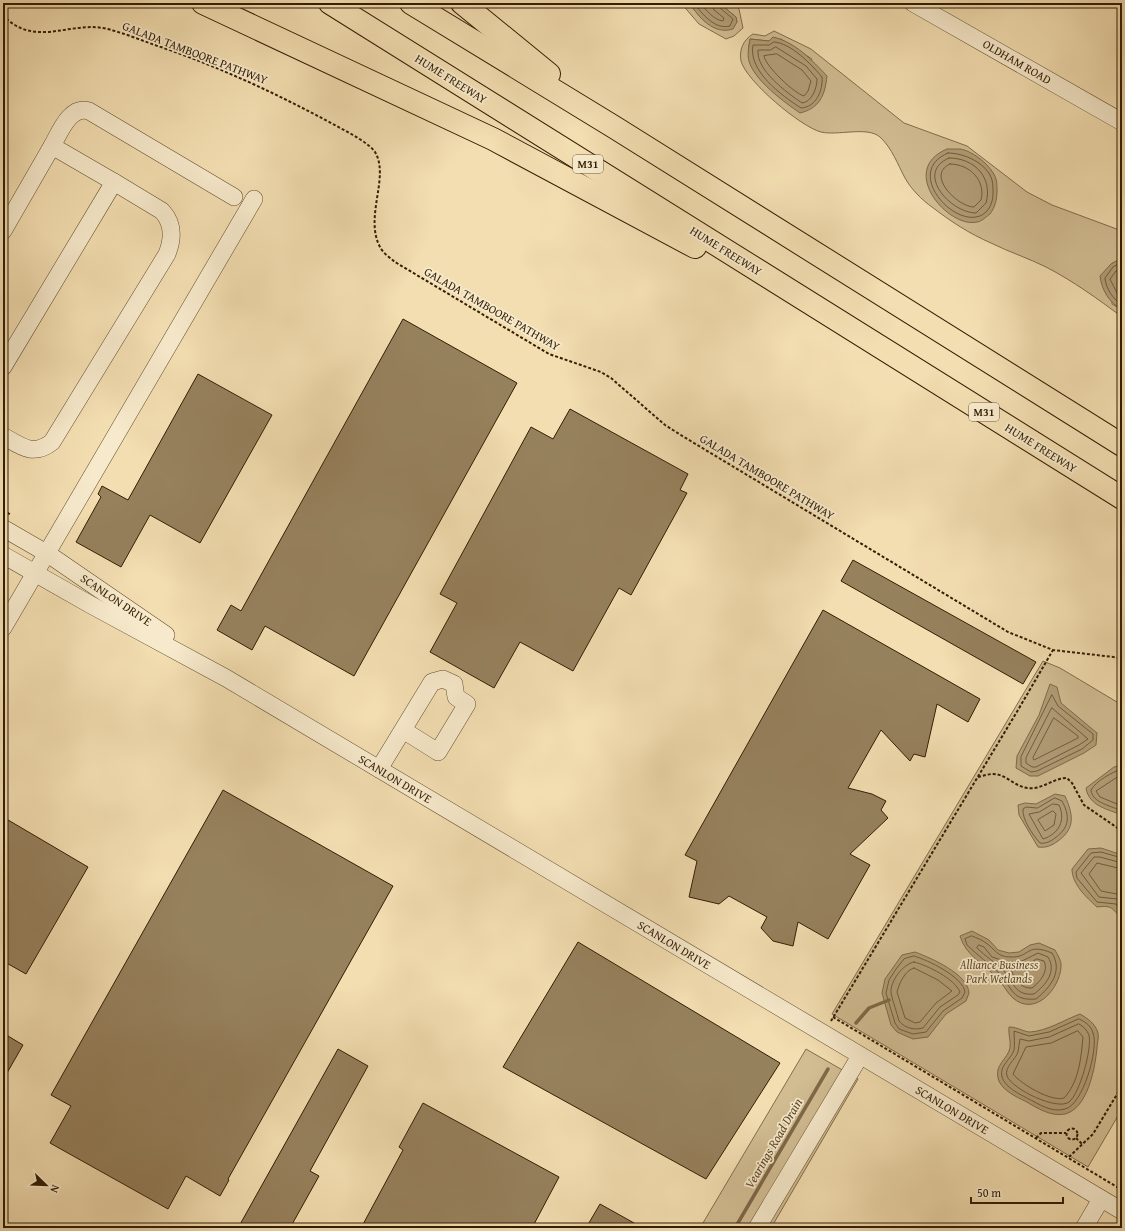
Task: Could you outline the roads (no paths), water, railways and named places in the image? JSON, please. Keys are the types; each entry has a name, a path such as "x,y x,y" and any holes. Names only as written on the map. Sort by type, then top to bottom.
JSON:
{"highway":[{"path":"204,3 493,139 624,210 845,326"},
{"name":"HUME FREEWAY","path":"330,3 1122,498"},
{"path":"411,3 614,127 1122,445"},
{"path":"462,3 614,127"}],"street":[{"name":"OLDHAM ROAD","path":"913,3 1122,122"},
{"path":"3,231 71,115 76,111 83,109 89,111 234,197"},
{"path":"3,436 23,448 30,450 45,448 52,442 167,254 171,235 171,226 168,218 162,211 52,146"},
{"path":"3,366 114,182"},
{"path":"3,628 48,554 254,199"},
{"name":"SCANLON DRIVE","path":"3,528 48,554 226,678"},
{"name":"SCANLON DRIVE","path":"3,555 226,678 1122,1211"},
{"path":"379,770 403,730"},
{"path":"757,1228 860,1056"},
{"path":"1084,1228 1101,1199"}],"water":[{"path":"689,3 719,3 736,17 737,22 733,29 719,30 702,19"},
{"path":"773,37 789,43 803,52 827,76 823,95 817,104 807,111 800,113 786,103 763,83 752,68 748,56 750,39 769,41"},
{"path":"947,149 960,149 971,153 986,164 994,174 997,185 995,203 990,214 980,221 966,222 953,216 942,208 933,196 927,183 927,170 933,158"},
{"path":"1122,258 1122,310 1107,296 1102,287 1100,276 1111,264"},
{"path":"1050,684 1057,687 1061,703 1097,733 1096,745 1084,753 1038,776 1030,776 1016,768 1017,756 1039,715"},
{"path":"1122,765 1122,815 1105,809 1095,803 1088,794 1086,788 1114,767"},
{"path":"1055,794 1065,796 1071,815 1070,826 1064,836 1055,843 1046,847 1038,847 1019,815 1018,805 1025,803 1036,804"},
{"path":"1101,848 1122,855 1122,918 1109,907 1097,907 1080,890 1074,880 1072,869 1088,849"},
{"path":"972,931 989,940 998,950 1009,953 1019,952 1030,945 1039,943 1055,950 1061,964 1058,979 1049,994 1036,1003 1029,1004 1021,1003 1013,998 999,980 966,949 960,936"},
{"path":"915,952 930,958 956,973 967,986 969,993 966,1001 946,1014 928,1037 913,1039 897,1032 891,1025 882,993 885,979 902,955"},
{"path":"1080,1014 1093,1024 1098,1033 1098,1038 1094,1066 1089,1086 1085,1096 1073,1110 1060,1115 1049,1113 1013,1095 1002,1086 998,1078 998,1069 1010,1048 1009,1027 1028,1032 1036,1031"}],"waterway":[{"name":"Vearings Road Drain","path":"856,1023 869,1008 889,1000"},
{"name":"Vearings Road Drain","path":"735,1228 828,1069"}],"park label":[{"name":"Alliance Business Park Wetlands","path":"999,972"}]}
